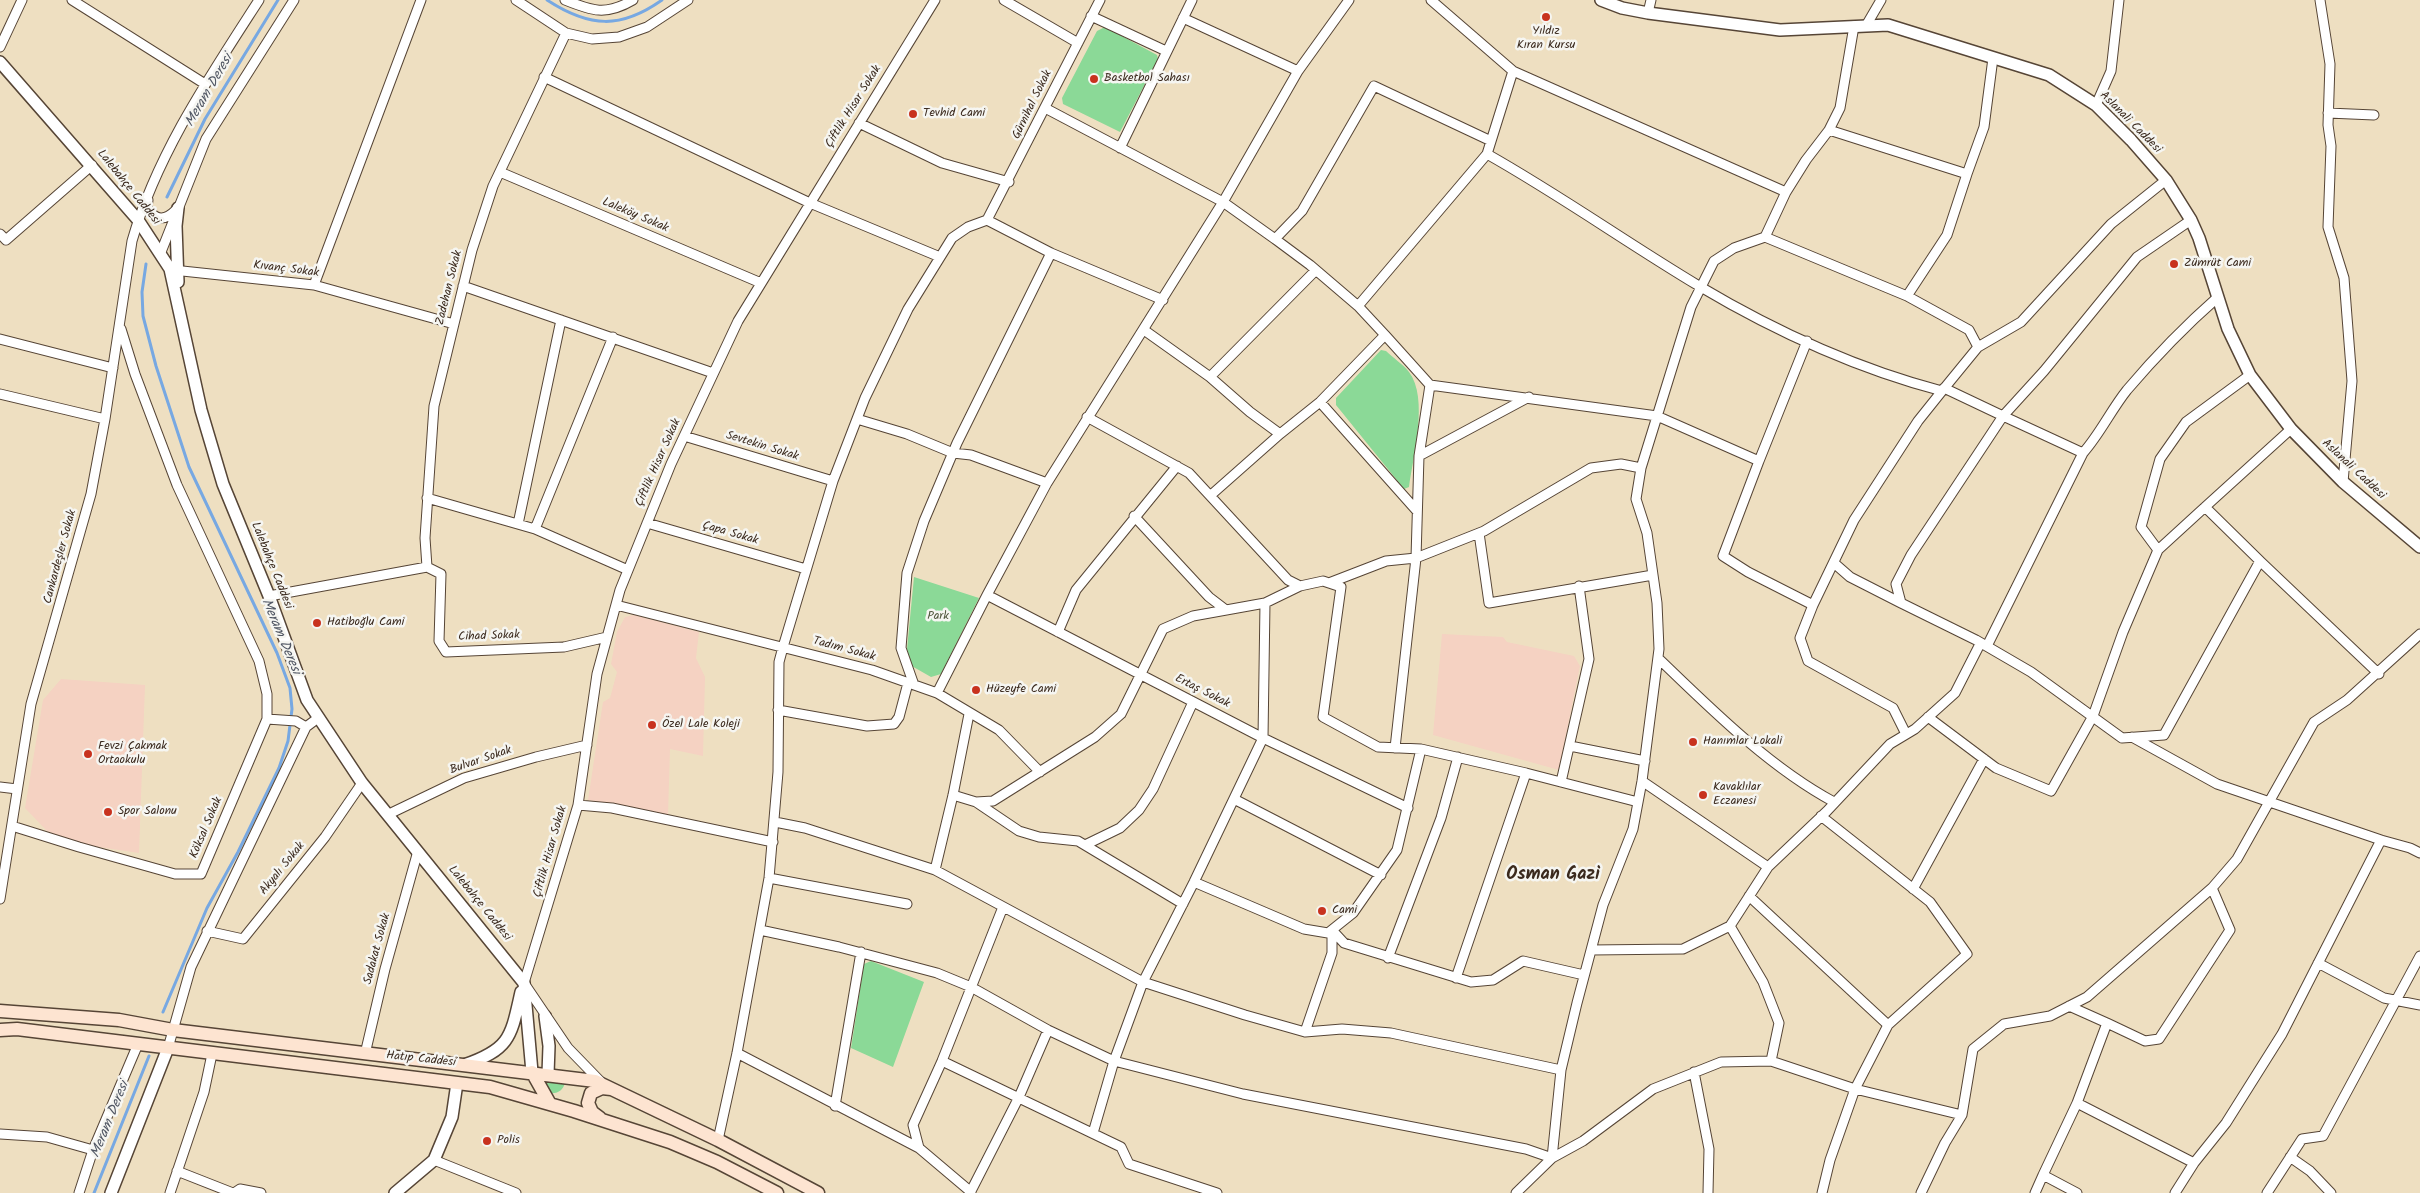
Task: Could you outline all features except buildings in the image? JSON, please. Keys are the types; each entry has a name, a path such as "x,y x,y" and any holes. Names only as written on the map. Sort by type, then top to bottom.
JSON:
{"main road":[{"name":"Hatıp Caddesi","path":"0,1011 119,1020 173,1030 595,1081 718,1140 818,1193"},
{"name":"Hatıp Caddesi","path":"0,1030 17,1029 490,1088 550,1104 670,1142 717,1162 777,1193"},
{"path":"532,1072 550,1104"},
{"path":"603,1120 592,1112 588,1102 591,1093 602,1088 610,1088"}],"street":[{"path":"0,47 22,0"},
{"path":"72,0 205,84"},
{"name":"Cankardeşler Sokak","path":"0,899 31,704 91,494 120,327 132,241 138,220 178,131 258,0"},
{"path":"161,252 206,139 294,0"},
{"path":"314,285 421,0"},
{"path":"516,0 566,33 592,39 620,37 647,27 688,0"},
{"path":"566,0 593,12 623,6 633,0"},
{"name":"Çiftlik Hisar Sokak","path":"524,983 578,805 597,674 616,604 647,523 684,436 738,321 935,0"},
{"path":"1004,0 1078,43"},
{"name":"Gürnihal Sokak","path":"987,220 1100,0"},
{"path":"1120,148 1192,0"},
{"path":"938,693 987,595 1047,483 1087,417 1164,300 1298,71 1349,0"},
{"path":"1431,0 1513,71 1786,192"},
{"name":"Aslanali Caddesi","path":"1601,0 1622,8 1780,30 1867,24 1888,25 2049,75 2096,105 2132,140 2166,180 2191,220 2199,238 2228,329 2250,375 2291,430 2343,482 2420,547"},
{"path":"1648,12 1651,0"},
{"path":"1867,24 1881,0"},
{"path":"2096,105 2111,71 2120,0"},
{"path":"2320,0 2330,64 2328,113 2331,146 2328,226 2344,278 2352,380 2343,482"},
{"path":"1091,16 1166,51"},
{"path":"1183,18 1298,71"},
{"path":"1765,237 1786,192 1806,160 1829,130 1840,108 1854,26"},
{"name":"Zadehan Sokak","path":"427,567 424,538 434,406 472,250 500,172 566,33"},
{"path":"1908,296 1947,235 1984,128 1993,58"},
{"name":"Lalebahçe Caddesi","path":"0,62 92,165 138,220 174,270 201,410 223,484 269,596 307,700 362,783 524,983"},
{"path":"1358,306 1487,154 1513,71"},
{"path":"544,77 810,203 940,257"},
{"path":"1275,239 1302,211 1374,86 1491,141"},
{"path":"1045,108 1223,202 1275,239 1316,270 1358,306 1430,385 1530,397 1657,416 1759,461"},
{"path":"2328,113 2374,115"},
{"path":"859,123 942,163 1008,182"},
{"path":"1829,130 1967,174"},
{"path":"1487,154 1539,183 1701,287 1807,341 1906,380 1943,389 2083,453"},
{"path":"0,234 6,240 92,165"},
{"name":"Laleköy Sokak","path":"500,172 761,283"},
{"path":"1906,734 1893,708 1808,661 1800,638 1813,605 1854,520 1918,421 1978,346 2021,322 2111,224 2166,180"},
{"path":"149,196 147,208 152,216 168,218 178,208"},
{"path":"174,270 178,208"},
{"path":"718,1140 737,1053 769,878 775,822 779,662 833,481 857,419 908,309 952,238 968,228 987,220 1051,253 1164,300"},
{"path":"1901,603 1896,584 1911,555 2003,416 2044,371 2137,257 2191,220"},
{"path":"1552,1158 1562,1070 1584,975 1603,905 1633,829 1645,761 1658,658 1657,603 1647,533 1636,499 1641,468 1691,307 1714,261 1734,248 1765,237 1908,296 1969,330 1978,346"},
{"path":"778,710 867,726 894,724 899,717 911,684 901,648 907,573 924,521 953,453 1051,253"},
{"name":"Kıvanç Sokak","path":"174,270 314,285 454,324"},
{"path":"1210,377 1316,270"},
{"path":"463,286 713,373"},
{"path":"1591,950 1683,950 1730,926 1768,867 1821,816 1890,744 1928,717 1955,693 1983,645 2083,453 2092,443 2126,392 2184,326 2218,297"},
{"path":"518,524 561,320"},
{"path":"120,327 135,374 177,485 260,661 272,720 296,721 306,727"},
{"path":"1144,330 1210,377 1250,412 1280,434"},
{"path":"1211,495 1280,434 1320,402 1384,335"},
{"path":"534,529 613,337"},
{"path":"0,339 113,368"},
{"path":"1807,341 1723,556 1748,572 1813,605"},
{"path":"2158,550 2141,527 2160,459 2186,422 2250,375"},
{"path":"1395,748 1416,558 1418,456 1430,385"},
{"path":"0,394 105,419"},
{"path":"1418,456 1530,397"},
{"path":"1320,402 1417,511"},
{"path":"1087,417 1189,473 1288,580 1300,586"},
{"path":"857,419 907,434 953,453 971,456 1047,483"},
{"path":"1928,717 1996,768 2051,791 2092,716 2123,632 2158,550 2291,430"},
{"name":"Sevtekin Sokak","path":"684,436 833,481"},
{"path":"1329,583 1386,561 1416,558 1479,533 1591,468 1620,464 1641,468"},
{"path":"1058,632 1076,590 1134,516 1177,466"},
{"path":"427,498 534,529 628,570"},
{"path":"2205,507 2379,674"},
{"path":"1134,516 1209,597 1226,610"},
{"name":"Çapa Sokak","path":"647,523 806,570"},
{"path":"1479,533 1489,603 1579,586 1653,575"},
{"path":"1834,563 1850,577 1983,645 2031,672 2122,738 2164,735 2260,560"},
{"path":"269,596 427,567"},
{"name":"Cihad Sokak","path":"427,567 441,574 439,641 446,652 564,647 607,637"},
{"path":"976,802 992,801 1040,772 1095,737 1121,714 1139,674 1163,629 1193,616 1265,603 1300,586 1323,581 1341,588 1323,717 1378,747 1421,749 1526,772 1638,802"},
{"path":"1561,782 1589,659 1579,586"},
{"name":"Ertaş Sokak","path":"987,595 1263,738 1408,808"},
{"path":"1093,1133 1114,1061 1143,982 1194,882 1263,738 1265,603"},
{"name":"Tadım Sokak","path":"616,604 872,670 938,693 968,714 999,730 1040,772"},
{"path":"1921,1193 1945,1143 1962,1115 1973,1049 2004,1024 2050,1016 2087,997 2212,888 2237,859 2314,722 2347,700 2379,674 2420,634"},
{"path":"1658,658 1702,701 1782,768 1834,802"},
{"path":"1085,846 1120,828 1138,810 1153,789 1193,702"},
{"path":"935,870 953,795 968,714"},
{"path":"111,1193 168,1048 191,967 306,727 318,718"},
{"name":"Köksal Sokak","path":"12,826 79,848 176,874 201,874 272,720"},
{"path":"2132,737 2217,784 2381,840 2410,848 2420,853"},
{"name":"Bulvar Sokak","path":"388,814 464,778 536,756 587,745"},
{"path":"1570,746 1645,761"},
{"path":"1194,882 1304,929 1328,934 1352,913 1381,875 1397,850 1421,749"},
{"path":"1388,958 1441,818 1458,757"},
{"path":"1913,888 1984,759"},
{"path":"1456,978 1526,772"},
{"path":"1642,781 1768,867"},
{"name":"Akyalı Sokak","path":"208,932 244,939 325,838 362,783"},
{"path":"0,787 17,789"},
{"path":"953,795 976,802 1019,832 1039,837 1078,841 1183,904"},
{"path":"1234,799 1381,875"},
{"path":"578,805 612,808 772,842"},
{"path":"1821,816 1930,902 1966,954 1888,1025 1855,1089 1830,1160 1822,1193"},
{"path":"775,822 805,828 935,870 1143,982 1245,1015 1305,1032 1342,1029 1391,1033 1562,1070"},
{"path":"2175,1193 2194,1164 2226,1123 2282,1034 2381,840"},
{"name":"Sadakat Sokak","path":"365,1054 385,970 418,851"},
{"path":"769,878 907,904"},
{"path":"2069,1006 2145,1040 2159,1039 2230,930 2212,888"},
{"path":"1749,896 1888,1025"},
{"path":"918,1148 913,1125 942,1060 1003,907"},
{"path":"1730,926 1763,982 1779,1024 1771,1061"},
{"path":"760,930 861,952 937,973 971,987 1048,1030 1114,1061 1243,1094 1526,1149 1552,1158"},
{"path":"1332,930 1344,943 1471,982 1493,980 1523,961 1584,975"},
{"path":"1305,1032 1332,953 1332,930"},
{"path":"836,1106 861,952"},
{"path":"2267,1193 2302,1139 2323,1136 2420,956"},
{"path":"2318,963 2362,988 2395,1000 2420,1005"},
{"path":"524,983 568,1048 610,1088"},
{"path":"464,1065 488,1057 503,1045 514,1025 524,983"},
{"path":"524,983 532,1072"},
{"path":"545,1016 549,1046 548,1074"},
{"path":"2034,1193 2076,1103 2107,1023"},
{"path":"737,1053 918,1148 970,1192 1018,1097 1048,1030"},
{"path":"79,1193 93,1150 138,1044"},
{"path":"170,1193 204,1092 212,1054"},
{"path":"942,1060 1121,1147 1130,1164 1217,1193"},
{"path":"1516,1193 1552,1158 1583,1141 1652,1089 1721,1062 1771,1061 1855,1089 1962,1115"},
{"path":"1694,1072 1709,1149 1708,1193"},
{"path":"395,1193 434,1160 452,1117 457,1083"},
{"path":"2076,1103 2194,1164"},
{"path":"0,1134 47,1137 93,1150"},
{"path":"2290,1157 2310,1171 2331,1193"},
{"path":"434,1160 498,1189 516,1193"},
{"path":"178,1171 233,1193 240,1189 261,1193"},
{"path":"2043,1175 2076,1193"}],"shaded area":[{"name":"Özel Lale Koleji","path":"634,615 699,632 696,658 705,677 703,756 670,749 668,815 588,800 603,702 610,698 617,672 611,664 617,632 625,617"},
{"path":"1442,634 1503,637 1507,642 1574,656 1580,666 1559,770 1433,735"},
{"name":"Fevzi Çakmak Ortaokulu","path":"61,679 145,685 139,853 79,844 47,831 25,808 43,700"}],"green space":[{"path":"1105,27 1157,55 1158,59 1120,132 1063,104 1062,98 1097,31"},
{"path":"1381,350 1386,351 1409,372 1415,383 1418,397 1419,412 1416,444 1409,487 1404,489 1336,405 1336,398"},
{"name":"Park","path":"914,577 979,598 941,674 931,677 910,665 907,649"},
{"path":"871,961 924,982 893,1067 851,1048 864,964"},
{"path":"554,1068 561,1072 565,1083 560,1091 550,1093 541,1077"}],"waterway":[{"name":"Meram Deresi","path":"167,197 205,119 278,0"},
{"name":"Meram Deresi","path":"547,0 577,16 605,21 633,16 662,0"},
{"name":"Meram Deresi","path":"146,264 142,292 143,316 156,366 189,467 277,653 290,688 292,709 288,741 279,768 238,852 207,908 163,1012"},
{"name":"Meram Deresi","path":"94,1193 149,1056"}],"place":[{"name":"Yıldız Kıran Kursu","path":"1546,17"},
{"name":"Basketbol Sahası","path":"1094,79"},
{"name":"Tevhid Cami","path":"913,114"},
{"name":"Zümrüt Cami","path":"2174,264"},
{"name":"Hatiboğlu Cami","path":"317,623"},
{"name":"Hüzeyfe Cami","path":"976,690"},
{"name":"Özel Lale Koleji","path":"652,725"},
{"name":"Hanımlar Lokali","path":"1693,742"},
{"name":"Fevzi Çakmak Ortaokulu","path":"88,754"},
{"name":"Kavaklılar Eczanesi","path":"1703,795"},
{"name":"Spor Salonu","path":"108,812"},
{"name":"Cami","path":"1322,911"},
{"name":"Polis","path":"487,1141"}],"district":[{"name":"Osman Gazi","path":"1553,876"}]}
